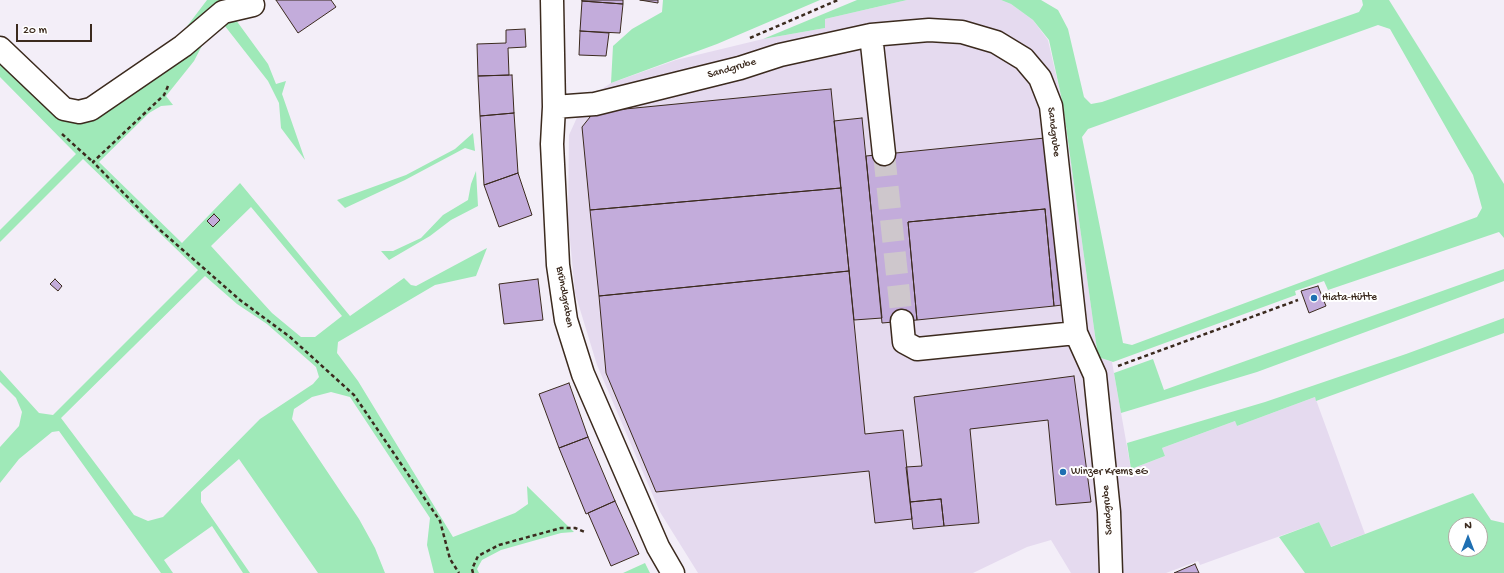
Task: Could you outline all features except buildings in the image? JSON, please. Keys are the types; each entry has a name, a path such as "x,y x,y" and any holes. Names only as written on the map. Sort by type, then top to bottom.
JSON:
{"street":[{"name":"Bründlgraben","path":"552,0 554,107 552,144 558,264 566,320 583,374 658,547 673,573"},
{"path":"0,48 64,109 79,112 91,109 183,46 223,12 253,5"},
{"name":"Sandgrube","path":"554,107 596,104 702,78 780,54 871,35 930,30 962,32 996,42 1024,59 1040,78 1051,106 1076,333 1095,375 1109,512 1111,573"},
{"path":"871,35 884,154"},
{"path":"902,322 904,342 917,349 1076,333"}],"path":[{"path":"93,162 164,95 170,82"},
{"path":"68,141 93,162 160,230 240,300 290,337 354,395 440,520 450,559 459,573"},
{"path":"1095,375 1298,300"},
{"path":"473,573 472,569 478,556 499,545 561,528 575,528 584,532"}],"shaded area":[{"path":"907,0 1001,0 1011,4 1033,20 1048,40 1063,105 1098,357 1112,362 1131,469 1165,456 1162,448 1235,421 1237,426 1315,397 1365,534 1330,547 1319,522 1200,565 1198,561 1166,573 1071,573 1051,540 1027,547 973,573 698,573 660,512 597,365 575,293 568,218 569,135 585,100 611,83 676,60 763,39 825,28 825,19"}],"green space":[{"path":"207,0 227,0 172,46"},
{"path":"663,0 820,0 717,44 611,83 613,46 632,29 662,12"},
{"path":"857,0 907,0 825,19 825,28 763,39"},
{"path":"1001,0 1041,0 1058,10 1068,29 1084,97 1091,104 1102,102 1359,12 1363,5 1362,0 1389,0 1504,184 1504,238 1499,232 1328,290 1324,281 1295,291 1296,295 1113,362 1098,357 1063,105 1049,40 1033,20 1011,4","holes":["1378,25 1390,29 1473,175 1482,208 1477,217 1132,345 1123,343 1082,137 1088,129"]},
{"path":"233,16 268,64 276,84 286,81 282,94 305,160 281,128 279,103 268,81 221,21"},
{"path":"221,21 207,36 194,61 166,96 173,105 161,106 149,113 99,162 182,243 240,183 350,316 404,278 411,285 416,286 487,248 476,276 435,285 338,342 337,353 358,381 453,537 515,513 528,504 527,486 574,532 561,533 501,550 482,560 477,569 479,573 434,573 427,545 430,518 350,397 331,392 312,397 294,409 292,419 359,519 375,548 385,573 318,573 239,459 201,492 201,502 250,573 243,573 212,526 164,560 173,573 161,573 59,431 52,432 19,459 0,483 0,447 19,426 22,412 16,398 0,382 0,370 39,413 53,415 198,270 83,159 0,242 0,230 76,154 0,77 0,57 64,116 82,120 95,114 186,50","holes":["251,207 342,316 315,337 301,337 272,313 211,246","205,276 237,304 267,324 316,367 319,377 313,384 260,419 163,517 148,521 134,515 61,418"]},
{"path":"473,133 475,151 465,148 405,180 345,208 337,200 406,175 455,149"},
{"path":"476,171 478,206 451,220 430,236 389,260 381,251 393,251 421,238 443,215 468,200 471,184"},
{"path":"1504,269 1504,281 1257,372 1121,413 1114,373 1153,359 1164,390"},
{"path":"1504,318 1504,333 1316,401 1315,397 1237,426 1235,421 1162,448 1165,456 1131,469 1127,443 1265,402 1406,354"},
{"path":"1473,493 1491,520 1504,523 1504,573 1305,573 1279,537 1319,522 1331,547"},
{"path":"645,563 650,573 623,573"}],"tunnel":[{"path":"884,154 902,321"}],"place":[{"name":"Hiata-Hütte","path":"1314,298"},
{"name":"Winzer Krems eG","path":"1063,472"}]}
